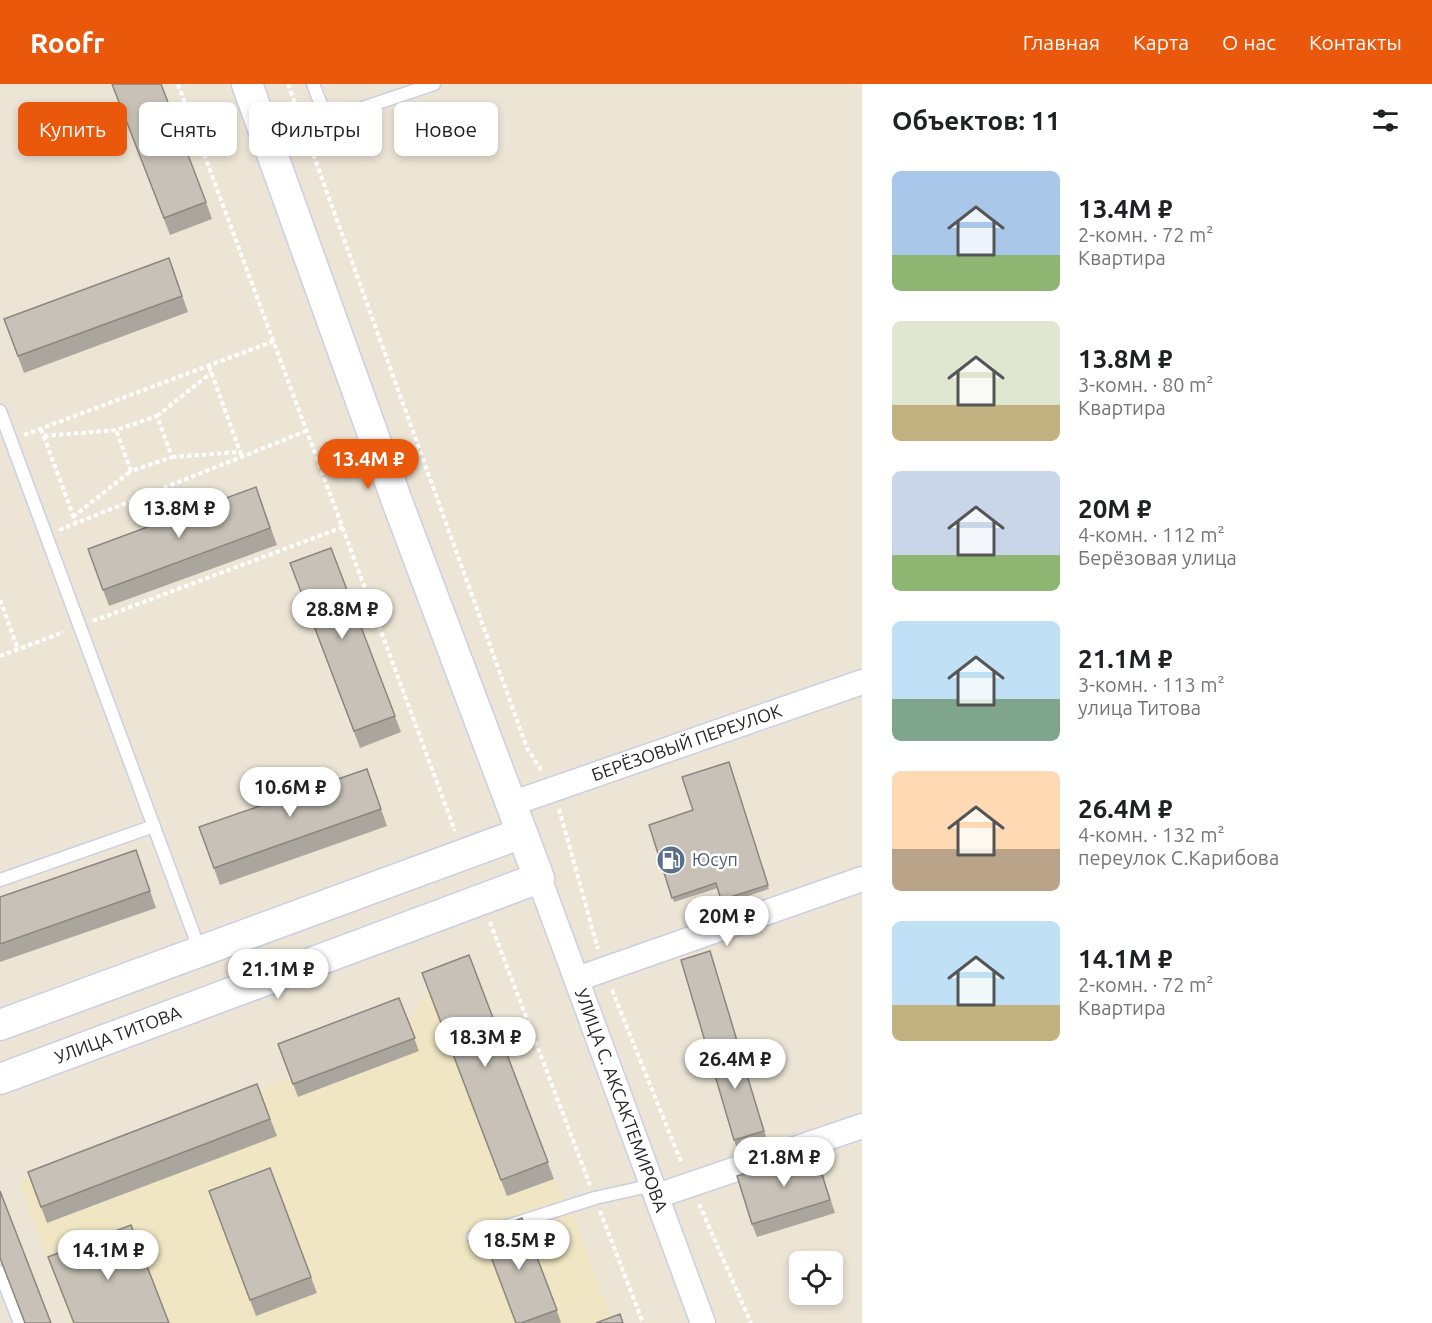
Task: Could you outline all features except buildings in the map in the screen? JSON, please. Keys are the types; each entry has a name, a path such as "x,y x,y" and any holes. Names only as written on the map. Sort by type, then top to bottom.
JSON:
{"street":[{"path":"247,84 398,504 539,878"},
{"name":"БЕРЁЗОВЫЙ ПЕРЕУЛОК","path":"511,804 862,682"},
{"path":"0,1025 522,833"},
{"name":"УЛИЦА ТИТОВА","path":"0,1079 539,878"},
{"name":"УЛИЦА С. АКСАКТЕМИРОВА","path":"539,878 703,1323"},
{"path":"577,979 862,879"},
{"path":"655,1190 690,1184 862,1126"}],"lane":[{"path":"313,84 327,120 434,84"},
{"path":"0,411 200,951"},
{"path":"0,880 154,826"},
{"path":"473,1237 595,1198 655,1190"},
{"path":"0,1272 20,1323"}],"path":[{"path":"178,84 464,854"},
{"path":"288,84 527,748 554,789 603,968 690,1184 751,1323"},
{"path":"11,440 274,341"},
{"path":"209,366 241,454"},
{"path":"44,436 117,430 157,416 212,372"},
{"path":"157,416 172,457"},
{"path":"41,429 76,523"},
{"path":"117,430 131,471"},
{"path":"46,535 241,454 306,431"},
{"path":"74,517 131,471 172,457 241,454"},
{"path":"0,656 343,527"},
{"path":"0,600 18,650"},
{"path":"481,898 643,1323"}],"shaded area":[{"path":"475,972 554,1179 570,1206 613,1323 71,1323 19,1181 290,1078 282,1057 404,1010 409,1022 428,989"}],"place":[{"name":"Юсуп","path":"671,860"}]}
